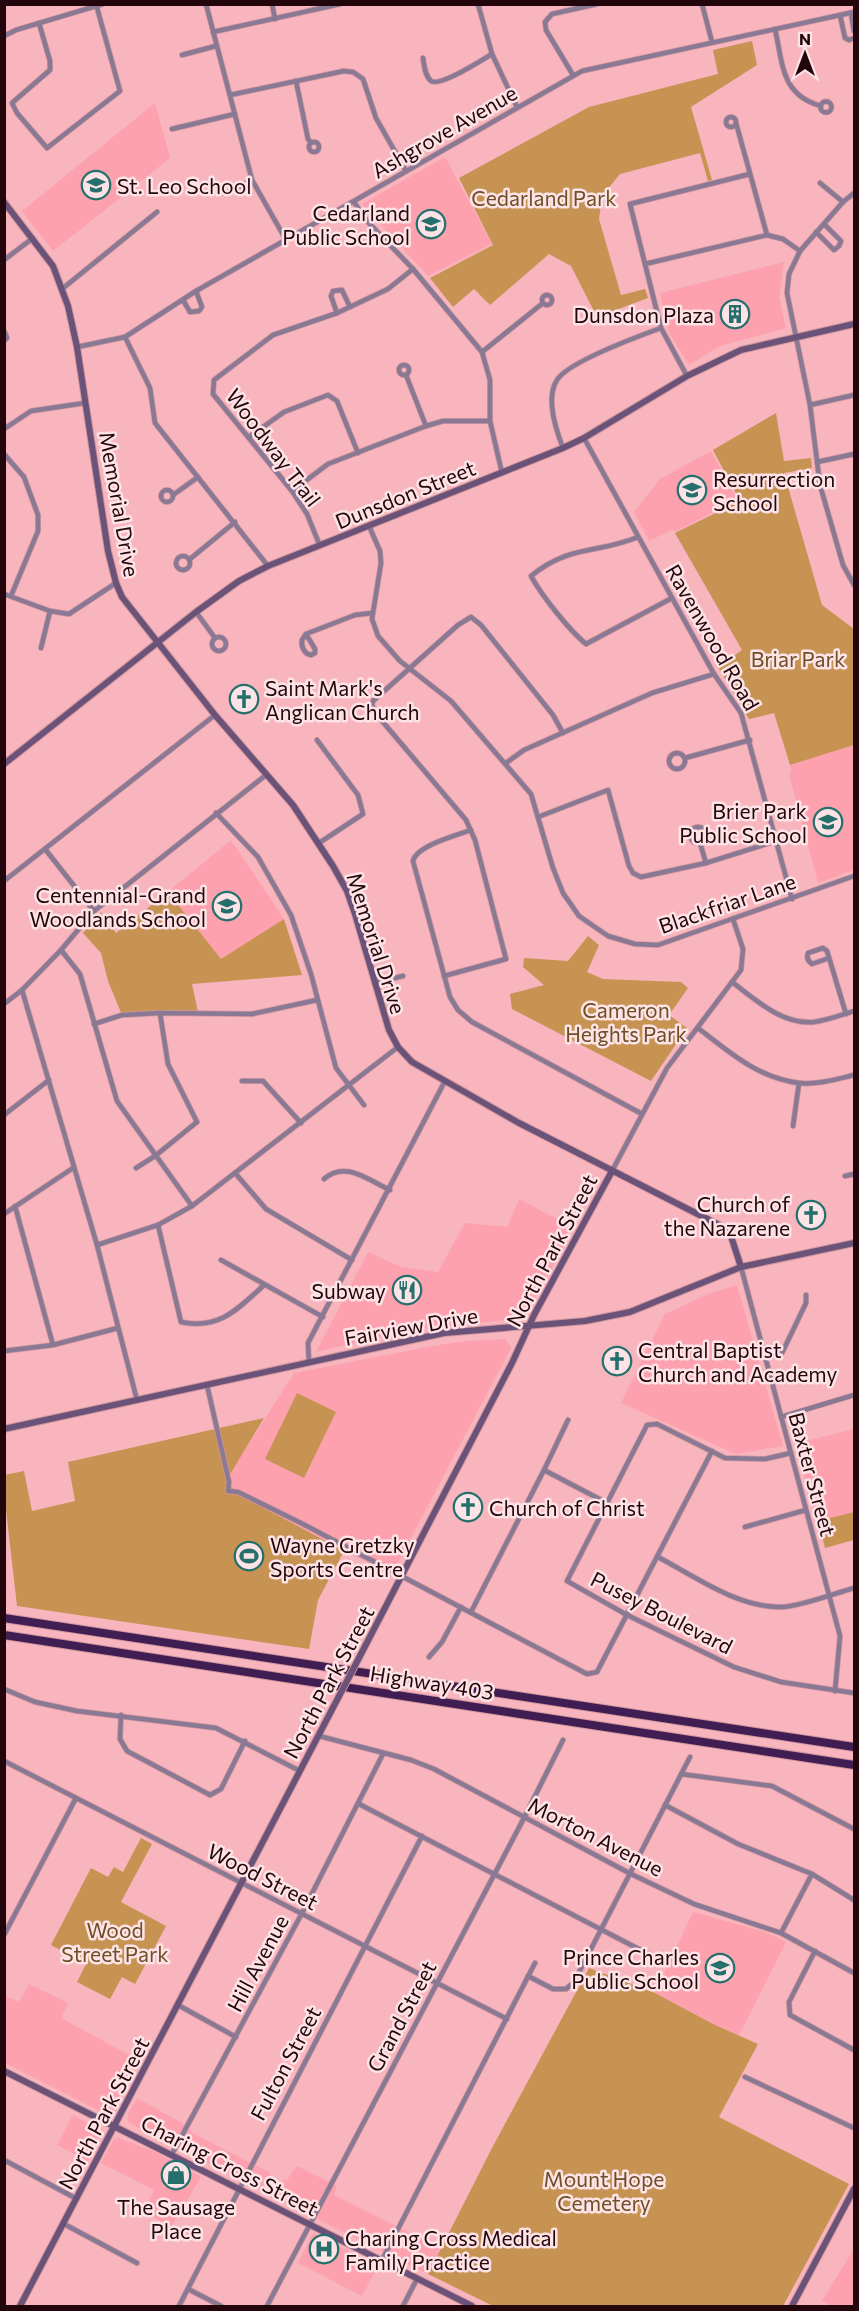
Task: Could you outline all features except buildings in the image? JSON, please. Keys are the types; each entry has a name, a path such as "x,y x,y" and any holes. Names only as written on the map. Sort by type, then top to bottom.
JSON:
{"highway":[{"name":"Highway 403","path":"4,1618 855,1747"},
{"name":"Highway 403","path":"4,1635 855,1765"}],"main road":[{"name":"Memorial Drive","path":"4,202 53,266 62,290 77,347 108,552 116,583 123,597 157,642 215,715 293,805 319,843 347,891 388,1030 398,1047 412,1062 519,1123 729,1230 741,1267"},
{"name":"Dunsdon Street","path":"4,764 196,612 239,581 268,566 563,448 584,438 687,376 741,350 855,324"},
{"name":"North Park Street","path":"20,2307 402,1577 512,1363 529,1325 612,1171"},
{"name":"Fairview Drive","path":"4,1429 444,1333 585,1321 630,1312 741,1267 855,1243"},
{"name":"Charing Cross Street","path":"4,2071 472,2307"},
{"path":"792,2307 855,2188"}],"street":[{"path":"4,36 103,4"},
{"path":"206,4 252,180 286,240"},
{"path":"272,4 275,19"},
{"path":"213,32 340,4"},
{"path":"478,4 492,54 518,107"},
{"path":"573,75 546,30 545,22 552,14 597,4"},
{"path":"702,4 712,42"},
{"path":"39,23 50,61 50,70 12,103 17,113 47,148 120,91 96,5"},
{"path":"853,12 855,31"},
{"name":"Ashgrove Avenue","path":"77,347 125,337 196,291 573,75 596,67 853,12"},
{"path":"840,15 845,38 849,40 855,38"},
{"path":"776,28 788,85 800,97 821,106"},
{"path":"182,55 216,46"},
{"path":"423,58 427,75 436,83 492,54"},
{"path":"230,96 344,71 358,74 365,83 376,118 406,171"},
{"path":"296,81 308,139 311,143"},
{"path":"172,129 235,114"},
{"path":"736,123 767,235"},
{"path":"687,376 661,328 630,204 750,174"},
{"path":"219,193 230,192 252,180"},
{"path":"820,183 843,202"},
{"path":"855,193 843,202 800,251 787,283 788,303 810,405 820,485 843,565 855,585"},
{"path":"354,202 367,221 413,268 483,352 490,380 490,421 502,473"},
{"path":"62,290 157,212"},
{"path":"816,232 834,250 839,246 841,241 824,224"},
{"path":"645,264 767,235 783,239 800,251"},
{"path":"4,260 33,238"},
{"name":"Woodway Trail","path":"320,546 307,514 292,491 213,394 214,380 273,335 337,313 388,289 413,268"},
{"path":"337,313 331,296 337,289 342,290 350,307"},
{"path":"183,300 190,312 198,311 202,308 196,291"},
{"path":"483,352 543,303"},
{"path":"563,448 553,420 554,388 557,380 564,372 615,345 661,328"},
{"path":"4,331 7,338 4,341"},
{"path":"125,337 150,388 155,423 268,566"},
{"path":"406,375 426,426"},
{"path":"249,437 284,412 328,395 337,401 358,453"},
{"path":"810,405 855,395"},
{"path":"4,429 31,411 85,403"},
{"path":"292,491 328,464 426,426 443,421 490,421"},
{"name":"Ravenwood Road","path":"584,438 714,674 741,713 792,899"},
{"path":"4,454 24,477 38,515 38,531 11,596"},
{"path":"818,462 855,454"},
{"path":"173,495 198,477"},
{"path":"190,559 235,522"},
{"name":"Blackfriar Lane","path":"369,526 380,551 381,563 372,625 378,636 400,661 451,701 531,794 553,868 563,893 579,916 608,936 635,944 658,945 855,876"},
{"path":"638,537 557,558 531,576 577,637 586,644 672,598"},
{"path":"4,594 50,611 69,614 116,583"},
{"path":"41,648 50,611"},
{"path":"196,612 215,638"},
{"path":"306,634 355,615 372,613"},
{"path":"444,976 506,958 471,830 466,820 374,711 372,705 375,698 458,625 471,617 481,625 546,706 563,733"},
{"path":"506,763 524,750 652,693 714,674"},
{"path":"4,881 215,715"},
{"path":"317,740 358,795 363,814 319,843"},
{"path":"685,758 750,740"},
{"path":"4,1004 22,990 61,950 94,911 266,775"},
{"path":"538,817 608,790 629,867 633,873 646,877 706,863 776,841"},
{"path":"216,813 258,857 291,915 311,974 336,1068 364,1105"},
{"path":"471,830 422,849 414,857 414,867 444,976 455,1006 467,1018 642,1114"},
{"path":"700,843 706,863"},
{"path":"45,849 94,911"},
{"name":"North Park Street","path":"612,1171 667,1068 741,970 742,949 734,919"},
{"path":"829,958 812,964 808,962 806,956 808,953 823,948 827,951 846,1014"},
{"path":"61,950 80,974 117,1101 192,1206"},
{"path":"374,984 403,976"},
{"path":"732,982 772,1011 794,1020 816,1022 855,1011"},
{"path":"22,990 97,1245 136,1400"},
{"path":"94,1024 122,1015 252,1014 317,1000"},
{"path":"136,1168 155,1156 197,1122 168,1064 160,1013"},
{"path":"698,1028 756,1071 799,1083 855,1075"},
{"path":"97,1245 158,1225 192,1206 398,1047"},
{"path":"4,1116 49,1080"},
{"path":"242,1081 263,1081 301,1123"},
{"path":"309,1362 308,1343 446,1081"},
{"path":"793,1126 799,1083"},
{"path":"4,1214 73,1168"},
{"path":"324,1179 333,1172 346,1169 390,1190"},
{"path":"235,1173 266,1209 352,1260"},
{"path":"845,1176 855,1174"},
{"path":"15,1206 53,1345"},
{"path":"158,1225 181,1322 199,1325 233,1314 264,1285"},
{"path":"221,1260 323,1317"},
{"name":"Baxter Street","path":"741,1267 840,1636 835,1691"},
{"path":"765,1358 783,1353 806,1303 806,1295"},
{"path":"4,1351 53,1345 118,1328"},
{"path":"207,1385 229,1482 228,1491 238,1492 303,1524 583,1672 594,1674 658,1557 712,1451"},
{"path":"781,1418 855,1395"},
{"path":"471,1612 568,1420"},
{"name":"Pusey Boulevard","path":"791,1453 751,1461 726,1458 657,1424 647,1425 567,1581 627,1615 734,1667 781,1682 855,1693"},
{"path":"544,1470 607,1503"},
{"path":"746,1527 806,1510"},
{"path":"658,1557 734,1598 764,1606 784,1607 855,1588"},
{"path":"429,1657 442,1642 461,1607"},
{"path":"4,1689 34,1702 77,1711 216,1728 300,1771"},
{"path":"122,1715 120,1739 127,1751 210,1795 221,1789 245,1741"},
{"name":"Morton Avenue","path":"319,1736 411,1760 434,1769 631,1874 694,1904 781,1933 855,1972"},
{"name":"Grand Street","path":"267,2307 563,1740"},
{"name":"Hill Avenue","path":"172,2154 301,1915 383,1754"},
{"path":"528,1976 553,1989 566,1989 574,1982 690,1757"},
{"name":"Wood Street","path":"4,1761 507,2019"},
{"path":"681,1774 772,1786 855,1829"},
{"path":"5,1931 76,1798"},
{"path":"359,1804 660,1960"},
{"path":"665,1805 738,1844 812,1874 855,1900"},
{"name":"Fulton Street","path":"178,2307 422,1836"},
{"path":"781,1933 812,1874"},
{"path":"815,1951 789,2002 790,2014 855,2050"},
{"path":"382,2260 535,1963"},
{"path":"178,2005 236,2037"},
{"path":"745,2077 855,2128"},
{"path":"4,2160 77,2199"},
{"path":"64,2224 137,2263"},
{"path":"403,2307 417,2279"},
{"path":"188,2289 221,2307"}],"shaded area":[{"name":"St. Leo School","path":"155,103 170,158 53,251 22,211"},
{"name":"Cedarland Public School","path":"445,157 492,244 428,276 362,204"},
{"path":"784,262 779,297 786,328 720,346 689,365 668,331 660,293"},
{"name":"Resurrection School","path":"711,451 737,500 675,532 673,529 649,541 634,512 660,479"},
{"name":"Brier Park Public School","path":"854,745 854,870 818,883 789,774 790,765"},
{"name":"Centennial-Grand Woodlands School","path":"231,840 284,919 221,959 168,892"},
{"path":"519,1199 574,1228 524,1318 411,1330 316,1352 368,1252 401,1267 438,1272 465,1223 507,1227"},
{"path":"737,1285 783,1446 736,1454 621,1403 665,1314 708,1294"},
{"path":"506,1339 511,1348 392,1574 240,1495 226,1480 294,1373 432,1346"},
{"path":"854,1429 854,1512 818,1521 795,1444"},
{"name":"Prince Charles Public School","path":"693,1912 765,1932 786,1942 739,2035 655,1993"},
{"path":"29,1984 68,2003 61,2018 138,2060 112,2112 98,2110 5,2063 5,1996 19,2002"},
{"path":"137,2098 184,2124 192,2133 271,2173 262,2192 128,2122 128,2114"},
{"path":"73,2115 101,2131 88,2161 57,2145"},
{"path":"119,2138 155,2152 201,2177 171,2227 144,2212 154,2190 101,2163 114,2139"},
{"path":"297,2166 337,2186 334,2195 440,2248 428,2274 275,2198 284,2179 287,2180"},
{"path":"313,2233 378,2266 362,2296 298,2263"},
{"path":"854,2249 854,2306 832,2306 822,2301"}],"green space":[{"name":"Cedarland Park","path":"752,41 757,65 691,107 712,180 708,181 700,153 620,174 602,196 599,219 621,295 645,289 648,298 597,317 571,266 549,254 490,305 474,289 453,307 430,278 493,245 459,178 589,107 718,74 713,50"},
{"name":"Briar Park","path":"776,413 784,461 811,458 812,468 784,473 822,605 854,629 854,745 790,765 774,713 749,719 718,667 742,650 675,533 740,501 713,450"},
{"path":"168,892 221,959 284,919 302,975 192,984 198,1012 122,1015 108,981 101,953 83,933 101,912 116,933"},
{"name":"Cameron Heights Park","path":"588,936 599,945 587,972 603,979 681,982 688,988 669,1015 687,1028 651,1081 512,1009 510,994 544,985 523,967 524,958 568,961"},
{"path":"297,1393 336,1412 304,1478 265,1459"},
{"path":"264,1418 226,1481 240,1495 344,1551 318,1600 309,1649 17,1606 4,1475 24,1471 32,1511 75,1501 68,1462"},
{"path":"854,1512 854,1540 825,1548 818,1521"},
{"name":"Wood Street Park","path":"141,1838 152,1844 121,1902 166,1926 135,1984 122,1977 110,1999 77,1982 86,1964 51,1945 91,1868 108,1877 114,1867 123,1872"},
{"name":"Mount Hope Cemetery","path":"589,1968 655,1993 713,2024 758,2044 719,2117 849,2184 783,2306 493,2306 428,2274 492,2148"}],"place":[{"name":"St. Leo School","path":"96,185"},
{"name":"Cedarland Public School","path":"431,224"},
{"name":"Dunsdon Plaza","path":"735,314"},
{"name":"Resurrection School","path":"692,490"},
{"name":"Saint Mark's Anglican Church","path":"244,699"},
{"name":"Brier Park Public School","path":"828,822"},
{"name":"Centennial-Grand Woodlands School","path":"227,906"},
{"name":"Church of the Nazarene","path":"811,1215"},
{"name":"Subway","path":"407,1290"},
{"name":"Central Baptist Church and Academy","path":"617,1361"},
{"name":"Church of Christ","path":"468,1507"},
{"name":"Wayne Gretzky Sports Centre","path":"249,1556"},
{"name":"Prince Charles Public School","path":"720,1968"},
{"name":"The Sausage Place","path":"176,2175"},
{"name":"Charing Cross Medical Family Practice","path":"324,2249"}]}
